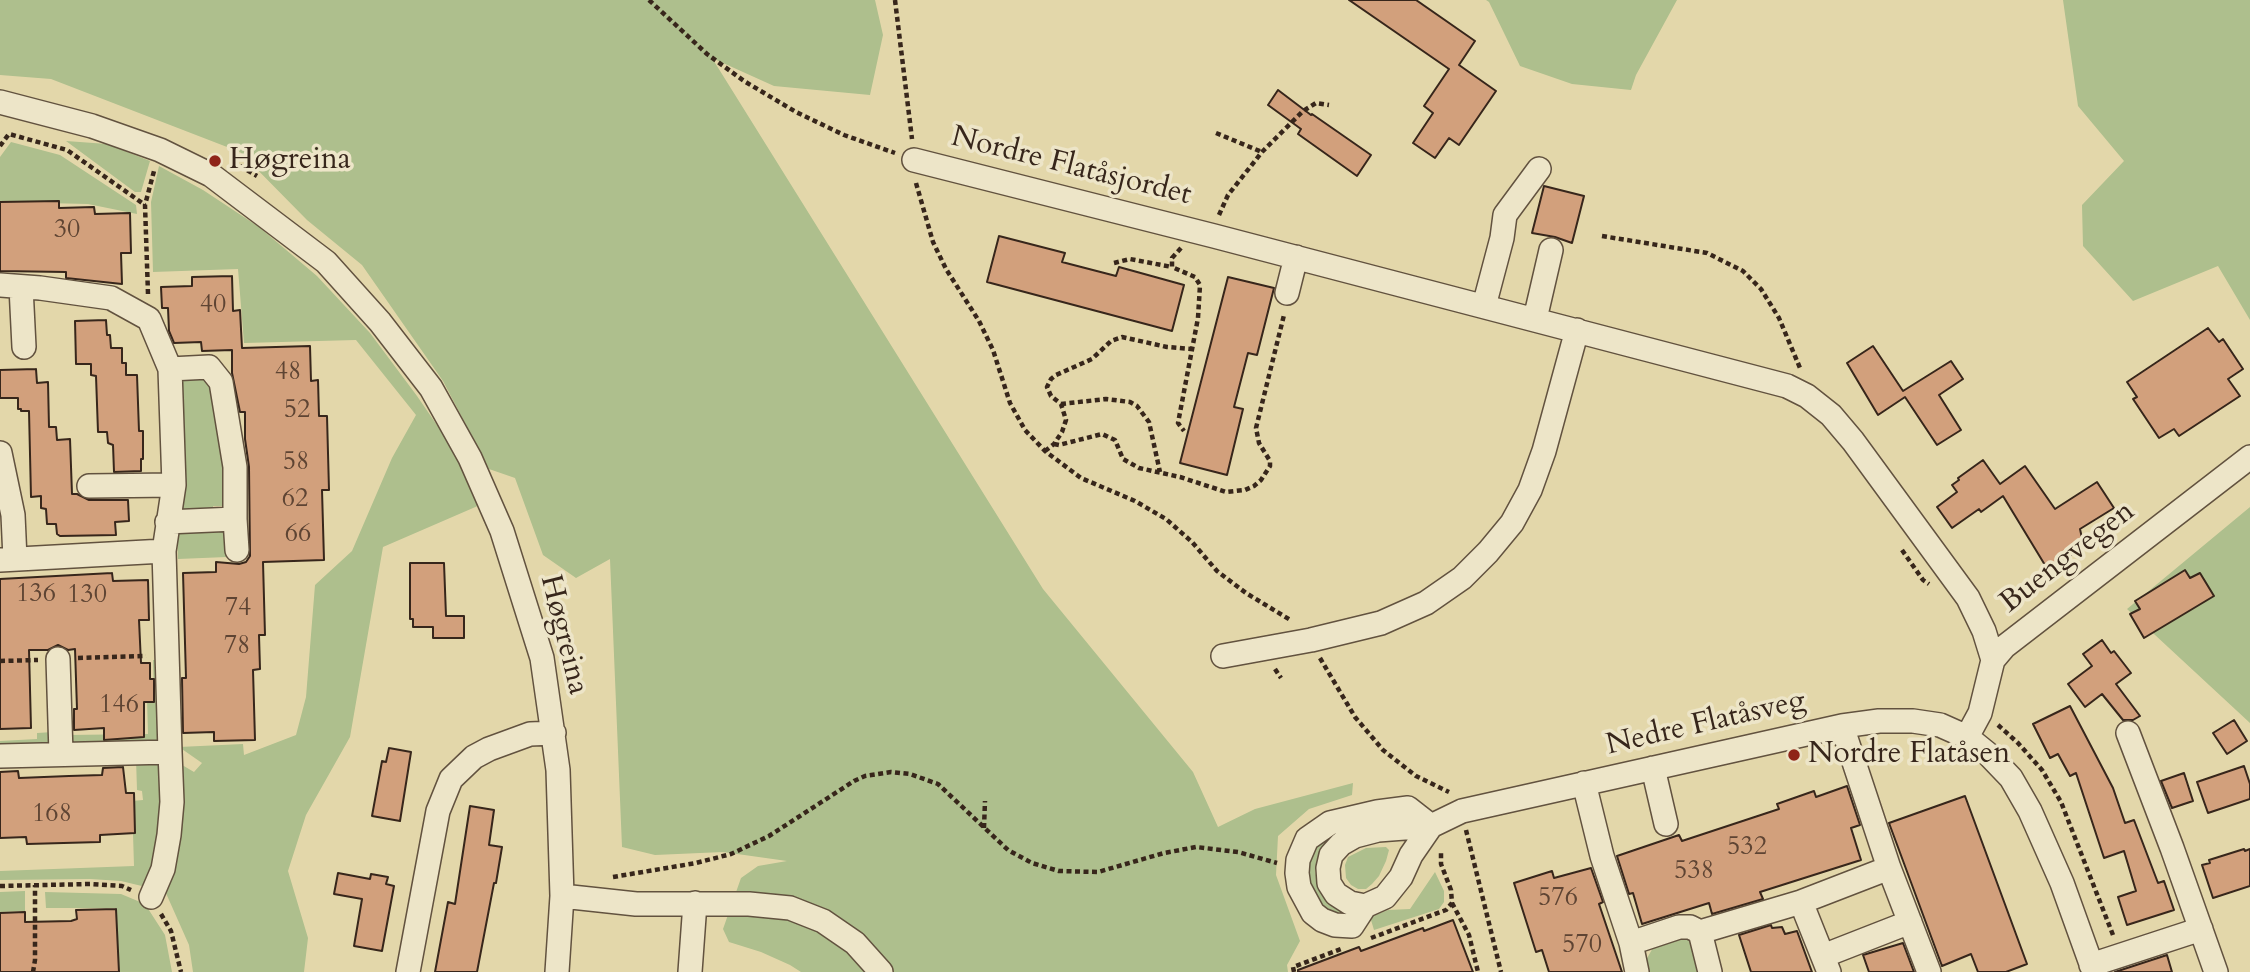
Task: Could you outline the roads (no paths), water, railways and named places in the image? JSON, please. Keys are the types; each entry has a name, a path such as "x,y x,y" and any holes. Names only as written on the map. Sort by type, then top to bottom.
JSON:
{"street":[{"name":"Høgreina","path":"0,102 92,125 160,150 211,174 326,262 380,322 431,388 470,458 502,531 542,658 558,771 562,895 557,972"},
{"name":"Nordre Flatåsjordet","path":"914,160 1787,386 1807,396 1831,415 1853,441 1968,598 1984,631 1993,660"},
{"path":"1484,306 1502,238 1505,215 1539,169"},
{"path":"1535,319 1551,250"},
{"path":"1286,304 1296,257"},
{"path":"24,347 11,286 111,298 149,319 170,369 174,485 164,551 172,802 163,869 151,897"},
{"path":"1223,656 1311,640 1381,623 1426,603 1462,578 1512,523 1530,490 1545,452 1577,330"},
{"path":"170,369 209,367 221,382 235,467 237,550"},
{"path":"0,453 13,514 8,559 164,551"},
{"name":"Buengvegen","path":"1993,660 2004,647 2250,457"},
{"path":"89,486 174,485"},
{"path":"167,522 235,519"},
{"path":"58,659 61,754"},
{"path":"1967,737 1980,713 1993,660"},
{"name":"Nedre Flatåsveg","path":"1431,826 1411,855 1401,877 1385,897 1366,906 1350,903 1336,894 1329,883 1331,855 1341,844 1355,836 1378,830 1462,823 1584,783 1842,726 1879,721 1913,721 1940,725 1967,737 1989,754 2011,778 2030,811 2062,883 2092,968 2201,929"},
{"name":"Nedre Flatåsveg","path":"1842,726 1889,868 1929,972"},
{"name":"Høgreina","path":"408,972 438,811 451,779 474,757 489,749 530,734 554,733"},
{"path":"2127,733 2216,972"},
{"path":"0,756 170,752"},
{"path":"1653,768 1666,824"},
{"name":"Nedre Flatåsveg","path":"1584,783 1602,856 1631,943 1637,972"},
{"path":"1366,906 1355,934 1322,920 1313,913 1299,887 1297,873 1298,860 1307,839 1330,823 1408,808 1431,826"},
{"path":"1631,943 1679,926 1700,932 1801,902 1889,868"},
{"path":"562,895 636,904 749,904 790,908 823,921 855,943 881,972"},
{"path":"1801,902 1826,964 1910,922"},
{"path":"690,972 695,903"},
{"path":"1700,932 1710,972"}],"place":[{"name":"Høgreina","path":"215,161"},
{"name":"Nordre Flatåsen","path":"1794,755"}]}
